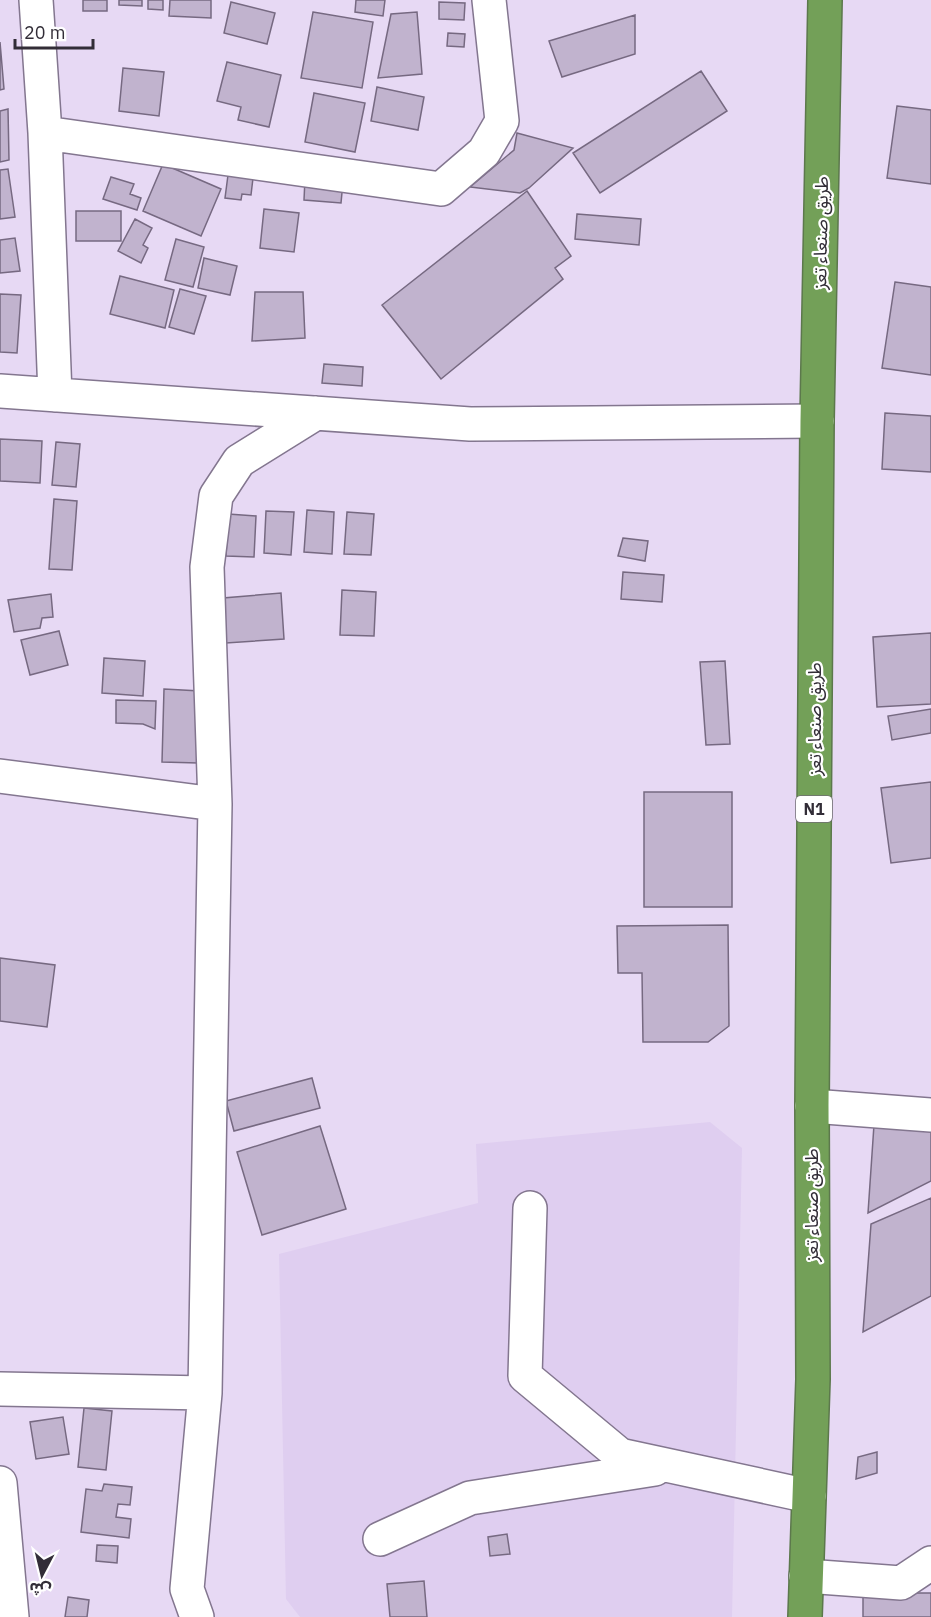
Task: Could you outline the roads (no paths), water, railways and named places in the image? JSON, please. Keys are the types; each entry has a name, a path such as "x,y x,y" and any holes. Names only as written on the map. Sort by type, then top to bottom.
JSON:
{"highway":[{"name":"طريق صنعاء تعز","path":"805,1617 813,1379 812,1106 817,421 825,0"}],"street":[{"path":"36,0 45,133 55,395"},
{"path":"45,133 441,189 484,152 501,121 489,0"},
{"path":"0,391 470,424 817,421"},
{"path":"197,1617 187,1589 205,1393 215,804 207,567 216,496 239,461 316,413"},
{"path":"0,776 215,804"},
{"path":"812,1106 931,1115"},
{"path":"530,1208 525,1376 620,1455 810,1496"},
{"path":"0,1389 205,1393"},
{"path":"380,1539 471,1498 674,1466"},
{"path":"0,1483 12,1617"},
{"path":"806,1576 902,1582 931,1563"}]}
